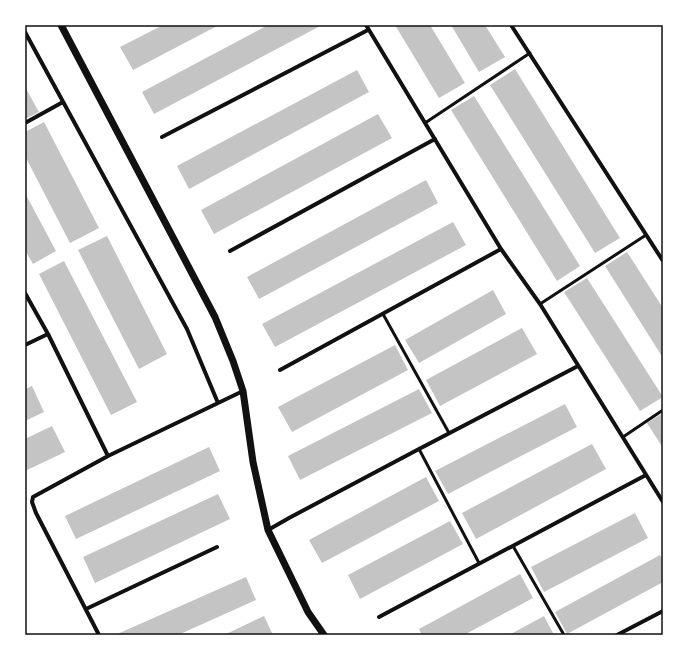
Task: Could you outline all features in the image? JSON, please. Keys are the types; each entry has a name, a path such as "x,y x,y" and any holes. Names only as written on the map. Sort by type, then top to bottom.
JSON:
{"street":[{"path":"62,25 215,317 243,391 253,462 268,530 308,612 324,635"},
{"path":"366,25 501,250 540,304 663,502"},
{"path":"511,25 663,261"},
{"path":"162,137 368,30"},
{"path":"25,32 187,329 218,403"},
{"path":"25,123 63,102"},
{"path":"230,251 435,139"},
{"path":"280,370 501,250"},
{"path":"25,293 48,334 108,456"},
{"path":"25,345 48,334"},
{"path":"268,530 578,366"},
{"path":"99,635 36,513 32,502 33,497 108,456 243,391"},
{"path":"379,617 646,475"},
{"path":"86,609 217,548"},
{"path":"617,635 663,611"}],"lane":[{"path":"426,123 530,53"},
{"path":"540,304 646,235"},
{"path":"383,314 449,434"},
{"path":"623,437 663,410"},
{"path":"419,449 479,563"},
{"path":"513,546 564,635"}],"building":[{"path":"163,25 219,25 133,70 120,47"},
{"path":"268,25 322,25 154,114 142,92"},
{"path":"395,25 430,25 465,83 439,98"},
{"path":"451,25 485,25 505,57 479,72"},
{"path":"515,69 620,238 595,253 490,85"},
{"path":"357,70 369,92 189,189 177,166"},
{"path":"25,87 39,112 25,119"},
{"path":"474,96 580,266 557,281 451,110"},
{"path":"378,114 392,138 214,234 201,210"},
{"path":"44,122 99,228 70,243 25,156 25,132"},
{"path":"426,180 438,203 259,299 247,277"},
{"path":"25,193 56,251 33,264 25,250"},
{"path":"453,222 466,245 275,347 262,324"},
{"path":"107,236 167,354 139,369 78,250"},
{"path":"627,252 663,308 663,358 605,266"},
{"path":"64,261 137,402 111,415 39,274"},
{"path":"587,278 663,397 640,411 564,292"},
{"path":"493,290 506,314 419,363 405,340"},
{"path":"522,328 537,354 440,406 426,380"},
{"path":"395,345 408,370 292,432 278,407"},
{"path":"32,386 44,412 25,421 25,389"},
{"path":"419,389 432,413 300,480 288,456"},
{"path":"565,404 577,427 448,494 435,471"},
{"path":"663,413 663,448 647,423"},
{"path":"52,426 65,452 25,471 25,439"},
{"path":"592,444 606,469 476,539 462,513"},
{"path":"209,447 220,471 76,539 65,516"},
{"path":"426,477 439,501 322,563 309,540"},
{"path":"218,494 230,519 95,583 83,557"},
{"path":"635,513 648,538 544,592 531,567"},
{"path":"450,521 463,544 360,599 348,575"},
{"path":"660,555 663,560 663,582 567,634 555,612"},
{"path":"520,574 533,598 464,635 422,635 419,629"},
{"path":"246,577 256,600 178,635 115,635"},
{"path":"264,616 273,635 224,635"},
{"path":"544,616 554,635 509,635"}]}
